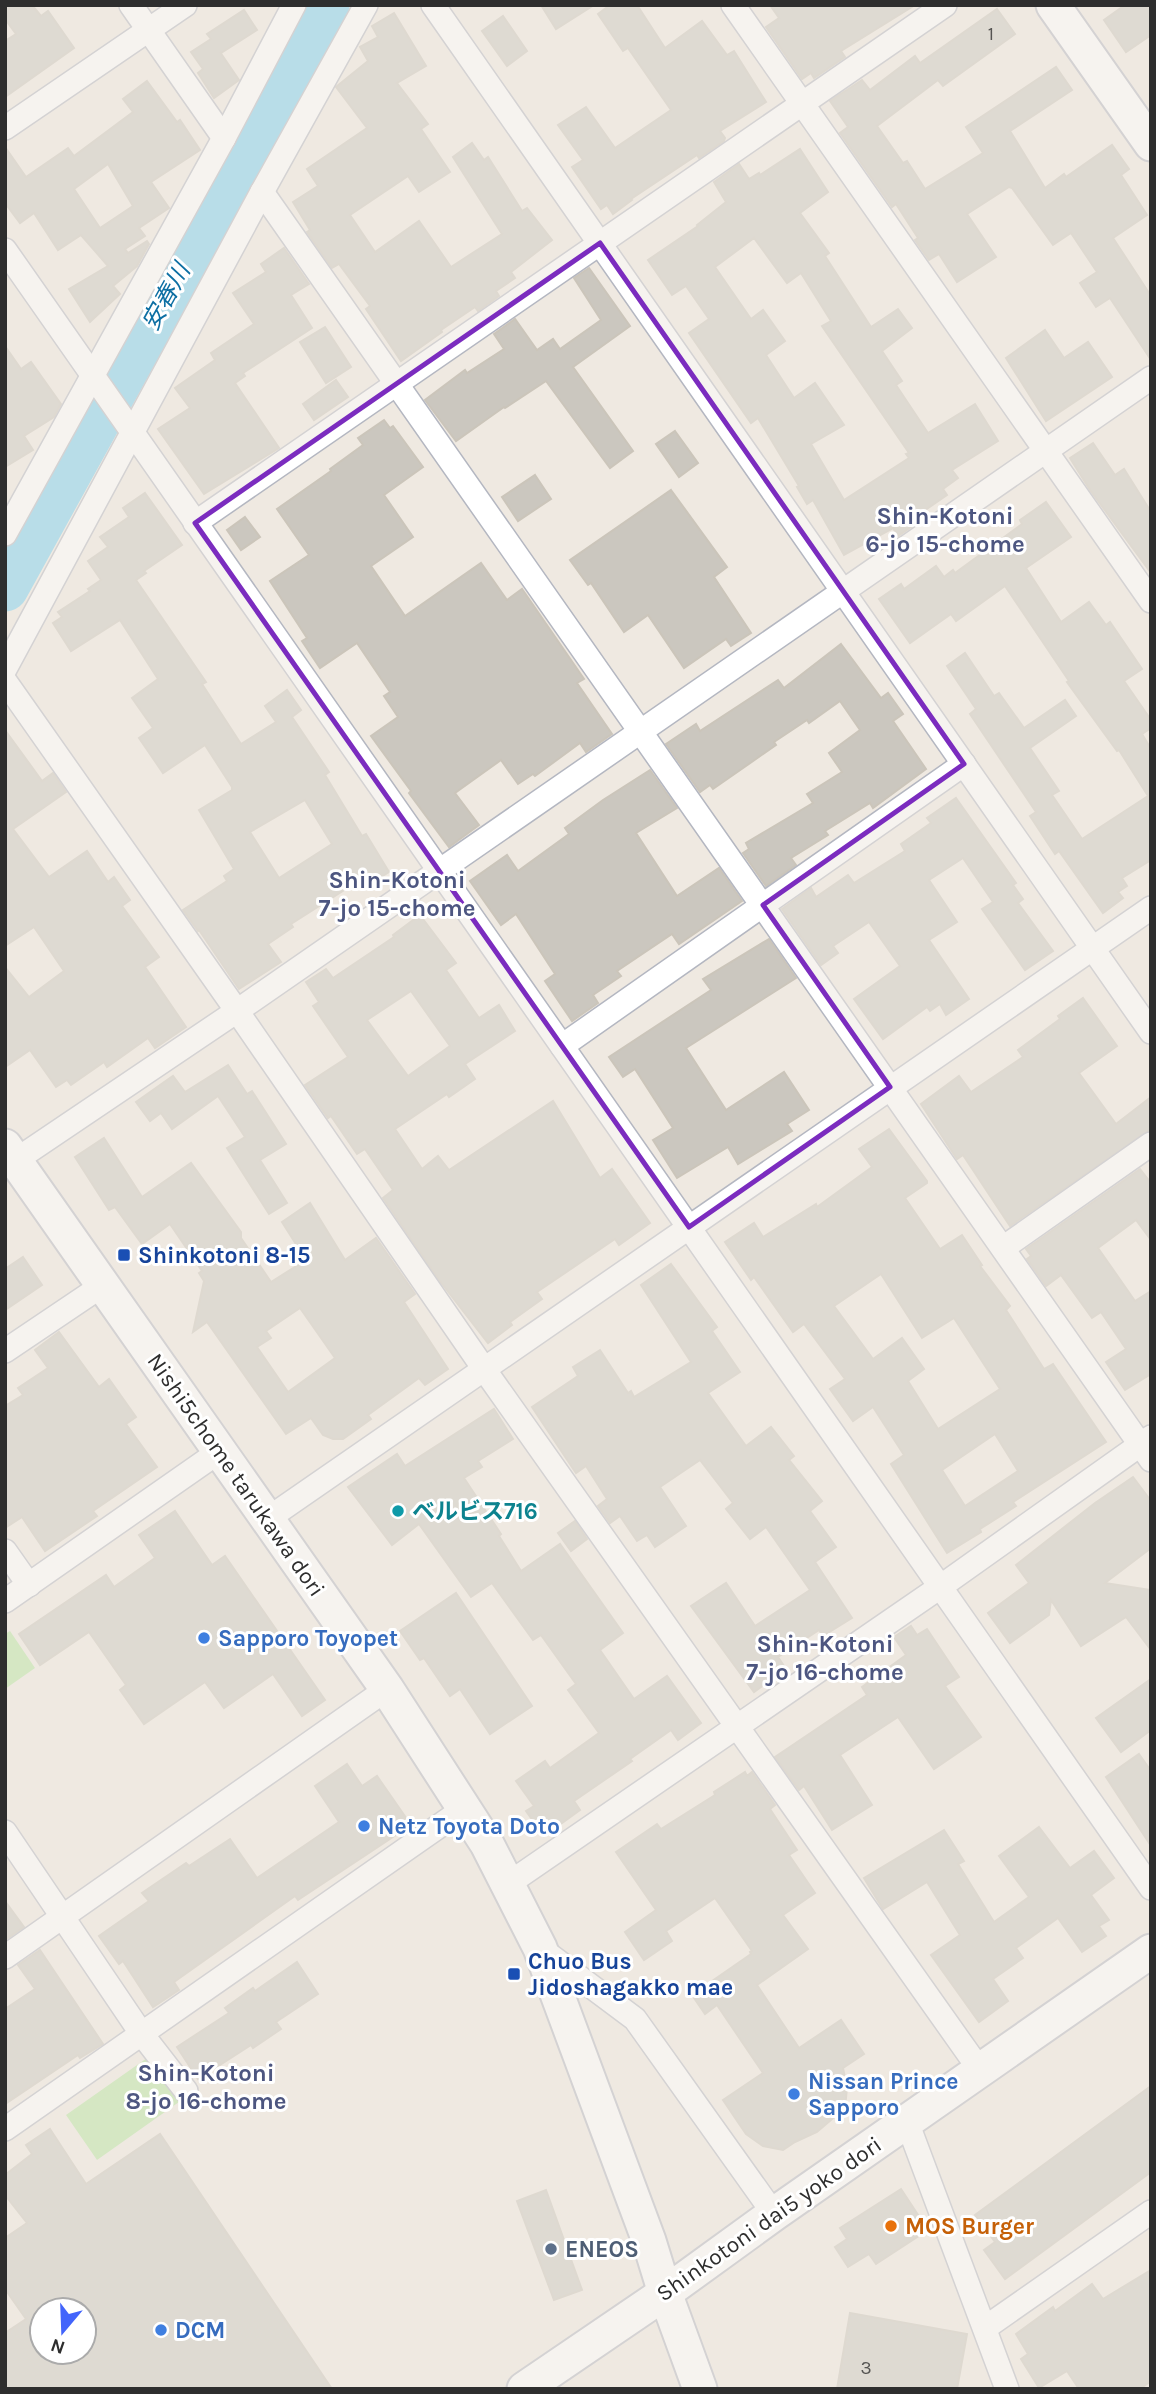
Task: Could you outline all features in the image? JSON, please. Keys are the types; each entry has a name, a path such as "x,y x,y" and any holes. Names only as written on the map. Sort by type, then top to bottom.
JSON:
{"main road":[{"path":"1053,5 1151,144"},
{"name":"Nishi5chome tarukawa dori","path":"12,1163 103,1285 387,1689 465,1808 508,1884 540,1948 649,2241 700,2389"},
{"name":"Shinkotoni dai5 yoko dori","path":"524,2389 1151,1951"}],"street":[{"path":"131,5 224,138"},
{"path":"5,128 185,5"},
{"path":"5,534 95,381 294,5"},
{"path":"5,669 127,425 366,5"},
{"path":"433,5 1151,1032"},
{"path":"733,5 1151,601"},
{"path":"195,523 945,5"},
{"path":"262,192 1003,1248 1147,1447 508,1884"},
{"path":"5,250 1151,1888"},
{"path":"12,1163 1151,378"},
{"path":"5,681 237,1010 483,1368 980,2070"},
{"path":"562,1046 964,764"},
{"path":"267,1520 1151,908"},
{"path":"1003,1248 1151,1144"},
{"path":"5,1351 103,1285"},
{"path":"5,1601 220,1451"},
{"path":"5,1551 29,1585"},
{"path":"5,1957 387,1689"},
{"path":"5,2129 465,1808"},
{"path":"5,1832 141,2033 186,2091"},
{"path":"540,1948 635,2020 774,2214"},
{"path":"906,2122 1007,2389"},
{"path":"985,2328 1151,2212"}],"highlighted area":[{"path":"600,243 964,764 763,905 890,1087 689,1227 195,523"}],"green space":[{"path":"10,1631 35,1668 5,1689 5,1634"},
{"path":"147,2058 179,2102 97,2160 66,2115"}],"building":[{"path":"5,5 32,5 41,16 48,11 74,48 5,97 5,41 16,34 5,19"},
{"path":"541,5 594,5 556,29"},
{"path":"610,5 637,5 665,48 702,21 727,55 734,51 766,102 720,131 724,141 699,158 697,155 613,214 607,205 601,209 572,167 583,160 558,125 586,107 615,148 671,110 628,48 623,51 598,14"},
{"path":"770,5 915,5 841,51 845,57 814,78 811,73 802,79 766,27 779,18"},
{"path":"1125,5 1151,5 1151,35 1126,52 1104,20"},
{"path":"997,9 1015,34 943,86 938,80 877,126 903,163 907,161 925,189 983,153 966,127 1056,67 1072,90 1010,131 1045,188 1112,145 1129,169 1121,175 1147,215 1113,238 1151,296 1151,360 1110,298 1096,307 1080,283 1097,272 1071,233 1053,245 1012,188 1009,187 967,214 996,257 957,282 939,254 929,260 896,204 892,207 840,133 848,127 830,101 862,80 870,90 915,56 920,63"},
{"path":"244,10 257,30 220,52 239,80 214,98 198,73 203,69 191,52 211,39 207,34"},
{"path":"394,13 426,66 397,83 428,124 421,129 450,172 419,192 408,176 350,215 375,252 419,221 451,267 502,234 453,157 472,143 484,160 488,157 522,211 527,208 552,240 511,272 515,278 496,291 499,296 478,311 475,307 401,361 366,309 370,306 339,264 332,268 307,232 310,230 293,202 318,186 307,169 367,128 336,87 368,61 360,47 378,37 372,26"},
{"path":"503,16 527,51 507,66 482,31"},
{"path":"147,81 177,122 180,120 200,150 151,182 169,208 139,228 145,236 125,249 128,253 147,241 149,244 137,266 113,286 120,294 90,322 69,289 108,266 81,235 58,250 34,213 20,223 5,203 5,147 26,177 68,148 74,156 133,112 123,99","holes":["108,164 133,206 100,228 74,189"]},
{"path":"800,149 828,192 800,213 829,253 825,256 871,327 898,309 912,328 882,351 902,381 896,385 928,433 975,404 998,441 952,470 958,478 943,489 947,495 918,515 921,520 898,536 893,528 844,555 813,500 807,504 758,418 751,423 689,333 709,319 686,286 672,295 648,260 698,226 726,202 714,182 739,164 749,179 759,173 760,175","holes":["754,238 787,283 801,273 831,321 822,326 909,453 906,454 909,458 844,500 811,444 844,425 815,383 794,398 766,355 785,341 763,310 751,319 715,267"]},
{"path":"284,248 309,284 291,295 312,328 243,373 245,376 235,383 279,448 204,494 158,429 190,408 175,388 215,360 211,353 254,324 233,293 266,272 261,264"},
{"path":"589,268 630,326 573,367 633,451 610,468 546,381 456,441 425,400 465,370 467,373 504,349 494,334 515,319 537,350 553,339 560,349 601,320 574,278"},
{"path":"325,327 351,367 326,383 300,342"},
{"path":"1045,330 1064,358 1088,342 1112,377 1046,421 1006,358"},
{"path":"5,346 21,369 31,362 61,404 54,417 24,436 33,450 5,467"},
{"path":"336,380 348,397 314,420 303,404"},
{"path":"384,420 390,428 393,426 423,467 384,495 413,537 371,566 405,616 481,563 507,600 522,589 584,679 577,683 612,734 586,752 580,743 535,776 533,774 518,784 501,760 455,793 479,825 449,847 371,736 398,717 384,696 390,692 357,643 320,668 302,641 307,638 270,581 309,555 277,509 363,445 358,438"},
{"path":"675,431 698,463 679,477 656,444"},
{"path":"1093,443 1115,475 1124,469 1151,512 1151,573 1070,458"},
{"path":"535,475 551,499 518,521 502,497"},
{"path":"671,490 727,567 714,577 751,633 731,646 726,639 684,668 648,615 624,632 591,583 588,585 570,560"},
{"path":"145,493 182,545 144,571 146,573 136,580 206,682 202,684 241,744 276,722 265,706 287,690 301,710 292,717 329,772 325,775 362,836 366,834 389,872 362,889 357,882 291,924 293,927 268,944 281,962 239,989 183,910 227,881 224,876 234,869 199,810 232,790 232,787 205,745 163,773 139,738 153,728 132,698 158,679 120,620 71,651 53,623 62,617 58,612 90,591 88,589 101,580 88,561 108,547 100,537 129,517 123,508","holes":["305,800 332,844 279,878 250,832"]},
{"path":"1046,502 1071,537 1026,568 1061,622 1089,602 1106,625 1110,622 1142,669 1124,681 1151,720 1151,728 1142,734 1151,749 1151,860 1122,878 1127,886 1118,892 1123,898 1103,913 1059,851 1055,854 1030,816 1036,812 970,714 976,709 947,666 965,653 994,696 999,693 1024,728 1065,700 1076,716 1030,748 1059,791 1052,795 1082,839 1148,796 1119,750 1117,751 1067,682 1069,681 1005,586 956,621 951,614 910,643 879,599 901,584 904,589 936,566 944,577 953,570 955,573 1022,524 1020,520"},
{"path":"245,517 260,537 241,550 227,530"},
{"path":"841,644 881,698 888,693 903,714 893,721 926,769 873,808 870,803 825,831 828,835 791,858 796,865 766,886 743,853 749,849 746,843 813,803 807,794 842,772 829,753 860,730 840,701 809,723 807,720 774,742 776,745 713,789 710,785 700,792 666,744 696,724 700,731 778,680 784,688"},
{"path":"5,730 42,781 53,773 66,792 13,829 49,877 87,851 108,882 114,877 130,900 122,906 159,957 145,967 186,1027 155,1048 148,1038 107,1067 104,1062 71,1085 67,1080 56,1087 30,1050 5,1067 5,967 29,997 64,971 34,927 5,946"},
{"path":"650,770 677,808 636,833 677,896 719,868 742,901 679,944 672,934 617,971 621,976 593,995 598,1003 572,1021 545,981 555,974 516,914 501,925 470,881 507,855 518,871 569,834 565,828"},
{"path":"956,798 1016,883 1013,885 1023,899 1018,903 1053,951 1025,970 982,909 993,902 963,858 929,880 957,922 929,940 969,999 946,1015 940,1004 930,1011 927,1007 883,1039 854,999 900,966 869,922 833,946 838,953 821,965 782,909 811,888 816,897 848,875 854,883 905,851 901,844 931,823 927,818"},
{"path":"420,915 456,963 446,970 479,1018 499,1005 515,1031 465,1064 475,1079 449,1097 447,1094 395,1129 422,1169 438,1156 449,1170 553,1101 600,1178 612,1169 650,1223 619,1245 615,1239 537,1292 542,1299 510,1322 512,1325 488,1343 439,1280 383,1198 393,1190 365,1149 357,1154 331,1116 328,1118 305,1085 348,1057 313,1006 319,1002 306,982 326,969 333,978 394,937 393,935","holes":["411,991 450,1046 408,1076 367,1020"]},
{"path":"769,939 796,978 686,1048 726,1110 784,1072 809,1110 787,1124 792,1131 738,1164 728,1147 677,1178 653,1140 673,1128 635,1069 623,1077 609,1057 711,990 703,979"},
{"path":"1083,998 1117,1046 1079,1073 1116,1124 1151,1097 1151,1129 1010,1226 963,1155 957,1159 921,1104 959,1076 971,1092 1023,1057 1018,1050"},
{"path":"228,1065 247,1094 252,1091 286,1144 260,1160 287,1203 269,1214 227,1148 245,1137 218,1096 172,1129 161,1113 150,1121 136,1102 173,1076 185,1092"},
{"path":"889,1129 927,1181 905,1198 940,1249 962,1235 982,1265 980,1266 1010,1306 1006,1310 1044,1369 1053,1364 1106,1442 1013,1502 1016,1506 947,1553 891,1464 904,1455 873,1407 853,1421 830,1389 845,1379 804,1324 793,1332 754,1277 751,1280 725,1242 754,1223 763,1237 816,1204 817,1207 872,1167 859,1149","holes":["881,1274 922,1338 954,1318 1000,1389 938,1429 908,1381 924,1369 902,1338 873,1359 834,1306","995,1434 1018,1471 965,1506 942,1470"]},
{"path":"104,1138 142,1197 191,1163 241,1232 241,1238 271,1282 306,1260 282,1222 310,1203 345,1260 376,1238 415,1294 404,1302 448,1369 425,1385 419,1378 368,1415 371,1419 343,1439 323,1435 311,1418 286,1434 207,1322 193,1332 204,1281 199,1273 202,1271 170,1224 142,1244 115,1207 109,1210 75,1157","holes":["300,1308 335,1358 288,1392 257,1347 271,1338 266,1331"]},
{"path":"1140,1169 1151,1183 1151,1240 1136,1220 1098,1248 1135,1301 1151,1291 1151,1374 1125,1390 1106,1362 1126,1349 1101,1312 1092,1318 1061,1275 1046,1286 1027,1259 1031,1256 1026,1249"},
{"path":"23,1257 42,1285 5,1310 5,1269"},
{"path":"671,1264 717,1327 712,1331 740,1372 708,1393 746,1446 771,1427 794,1456 789,1460 822,1501 810,1511 836,1547 815,1562 852,1618 823,1636 819,1630 778,1657 786,1669 754,1692 691,1606 726,1583 755,1626 810,1590 766,1527 750,1539 726,1509 733,1503 700,1460 660,1487 686,1526 655,1547 647,1535 637,1541 620,1516 610,1523 598,1506 607,1499 586,1466 576,1473 532,1407 578,1376 573,1367 600,1350 628,1393 631,1391 634,1397 691,1362 641,1285"},
{"path":"59,1332 99,1387 109,1379 136,1417 126,1424 157,1467 93,1511 97,1516 45,1551 22,1517 5,1528 5,1406 23,1395 18,1388 48,1368 35,1350"},
{"path":"494,1409 513,1439 478,1461 482,1467 464,1478 501,1534 499,1536 521,1571 560,1544 623,1633 600,1650 634,1699 667,1676 701,1723 678,1740 671,1730 630,1759 632,1761 574,1801 580,1810 544,1836 526,1811 534,1806 516,1781 545,1761 550,1768 599,1733 568,1690 576,1684 541,1635 533,1640 492,1583 471,1597 419,1524 392,1545 348,1487 397,1454 405,1466"},
{"path":"1133,1477 1151,1501 1151,1548 1105,1583 1151,1590 1151,1650 1126,1617 1081,1646 1051,1600 1049,1615 1010,1643 988,1613 1029,1583 1016,1565"},
{"path":"175,1511 212,1565 225,1556 325,1700 302,1716 273,1674 224,1708 205,1682 144,1724 120,1690 126,1685 89,1632 40,1665 19,1634 106,1575 114,1587 155,1558 139,1535"},
{"path":"575,1521 587,1539 571,1551 558,1533"},
{"path":"456,1593 532,1706 490,1734 460,1689 450,1696 424,1658 420,1660 400,1631"},
{"path":"911,1626 917,1635 927,1629 959,1677 945,1686 981,1737 934,1769 898,1717 840,1755 872,1805 832,1830 804,1786 799,1790 775,1757 867,1695 862,1687 906,1655 894,1637"},
{"path":"1151,1679 1151,1730 1121,1752 1096,1718"},
{"path":"1139,1754 1151,1771 1151,1846 1106,1777"},
{"path":"347,1764 362,1786 377,1776 411,1825 298,1900 295,1896 174,1982 179,1990 153,2007 123,1961 119,1964 99,1936 149,1901 142,1893 186,1863 189,1866 230,1839 257,1878 339,1822 315,1786"},
{"path":"745,1772 747,1776 752,1772 775,1805 770,1809 797,1850 789,1855 815,1893 783,1915 808,1949 757,1985 799,2048 841,2020 864,2054 843,2068 847,2088 845,2108 817,2132 783,2150 763,2146 746,2134 723,2100 763,2073 717,2005 705,2014 692,1995 752,1951 715,1898 666,1931 672,1941 644,1960 625,1932 656,1910 616,1852 657,1824 661,1829 715,1795 714,1792"},
{"path":"1039,1827 1070,1868 1094,1851 1114,1878 1091,1895 1109,1920 1099,1926 1106,1936 1082,1952 1058,1918 1016,1948 1023,1958 993,1979 1008,2001 979,2022 931,1955 960,1935 927,1882 883,1909 864,1878 944,1830 964,1861 958,1864 994,1922 1029,1897 999,1856"},
{"path":"5,1901 24,1927 5,1940"},
{"path":"40,1950 103,2044 80,2058 78,2055 5,2104 5,2009 35,1989 18,1965"},
{"path":"297,1962 318,1994 276,2022 281,2029 198,2079 177,2047 229,2013 225,2008 253,1988 255,1991"},
{"path":"1151,2086 1151,2172 1005,2279 984,2250 995,2242 975,2215"},
{"path":"50,2129 86,2184 160,2134 332,2389 5,2389 5,2333 26,2319 5,2289 5,2238 27,2223 5,2195 5,2175 32,2154 26,2145"},
{"path":"901,2189 928,2230 876,2264 869,2254 848,2267 835,2247 847,2239 840,2228"},
{"path":"546,2190 582,2290 554,2300 517,2201"},
{"path":"1151,2270 1151,2381 1140,2389 1079,2389 1067,2371 1039,2388 1021,2359 1028,2354 1016,2334 1053,2307 1055,2311 1092,2284 1103,2299"},
{"path":"850,2313 967,2334 957,2389 837,2389"}],"waterway":[{"name":"安春川","path":"5,588 326,5"}],"place":[{"name":"Shinkotoni 8-15","path":"124,1255"},
{"name":"ベルビス716","path":"398,1511"},
{"name":"Sapporo Toyopet","path":"204,1638"},
{"name":"Netz Toyota Doto","path":"364,1826"},
{"name":"Chuo Bus Jidoshagakko mae","path":"514,1974"},
{"name":"Nissan Prince Sapporo","path":"794,2094"},
{"name":"MOS Burger","path":"891,2226"},
{"name":"ENEOS","path":"551,2249"},
{"name":"DCM","path":"161,2330"}],"district":[{"name":"Shin-Kotoni 6-jo 15-chome","path":"945,530"},
{"name":"Shin-Kotoni 7-jo 15-chome","path":"397,894"},
{"name":"Shin-Kotoni 7-jo 16-chome","path":"825,1658"},
{"name":"Shin-Kotoni 8-jo 16-chome","path":"206,2087"}]}
